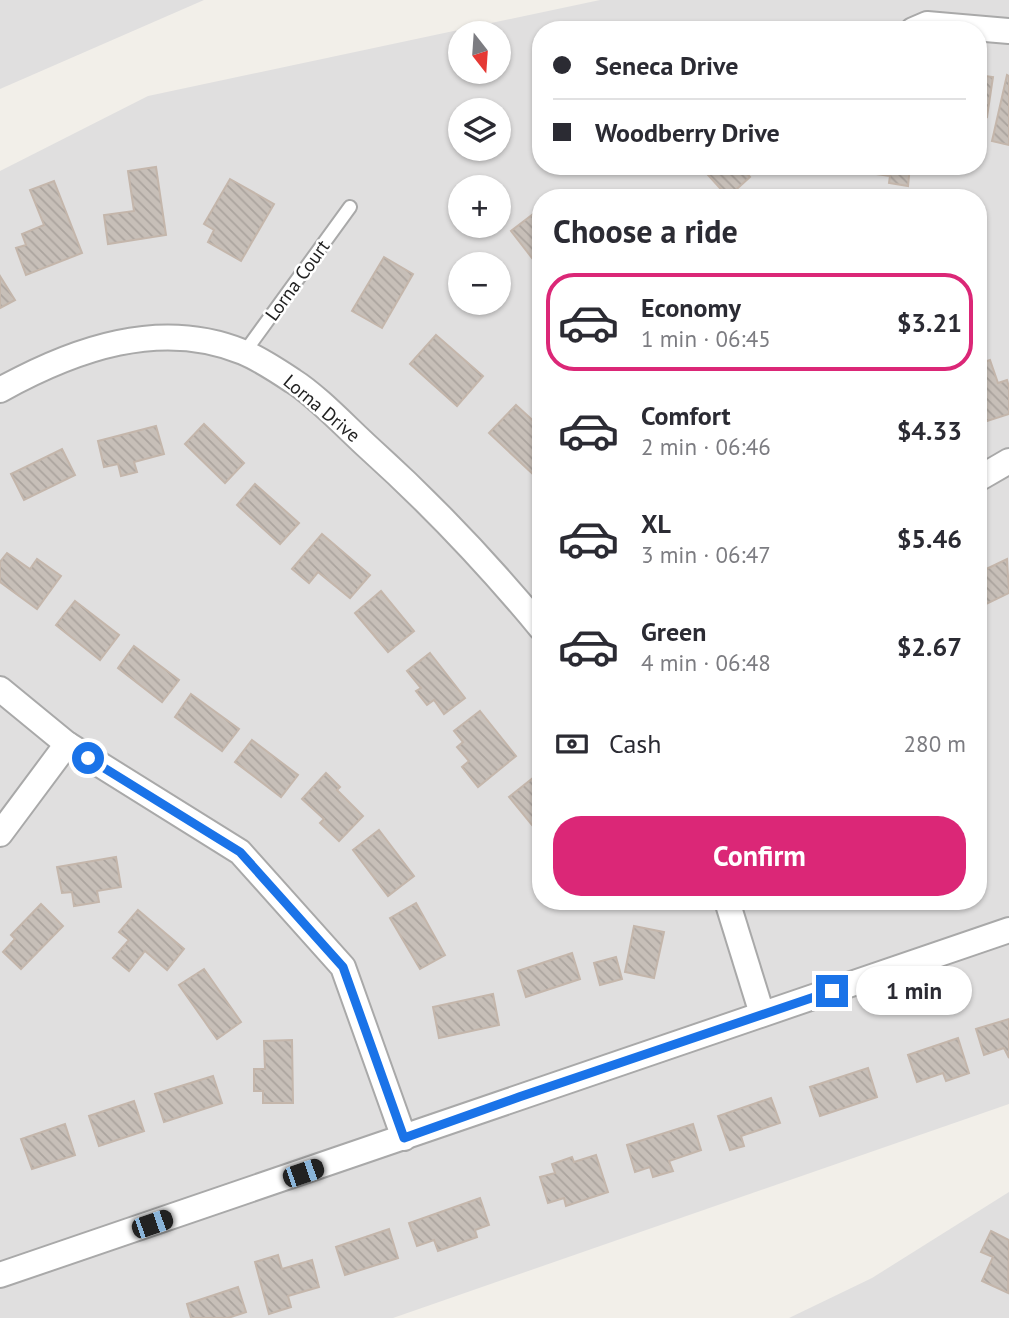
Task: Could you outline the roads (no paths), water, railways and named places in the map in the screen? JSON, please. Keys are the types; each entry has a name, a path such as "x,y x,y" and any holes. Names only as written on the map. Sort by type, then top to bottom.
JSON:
{"street":[{"path":"987,29 1009,31"},
{"name":"Lorna Drive","path":"0,390 42,368 123,340 181,338 219,344 244,352 296,382 413,488 532,618"},
{"path":"987,474 1009,461"},
{"path":"0,689 67,744 240,852 343,967 404,1138"},
{"path":"0,834 67,744"},
{"path":"730,910 762,1014"},
{"path":"0,1275 1009,930"}],"lane":[{"name":"Lorna Court","path":"244,352 350,207"}]}
